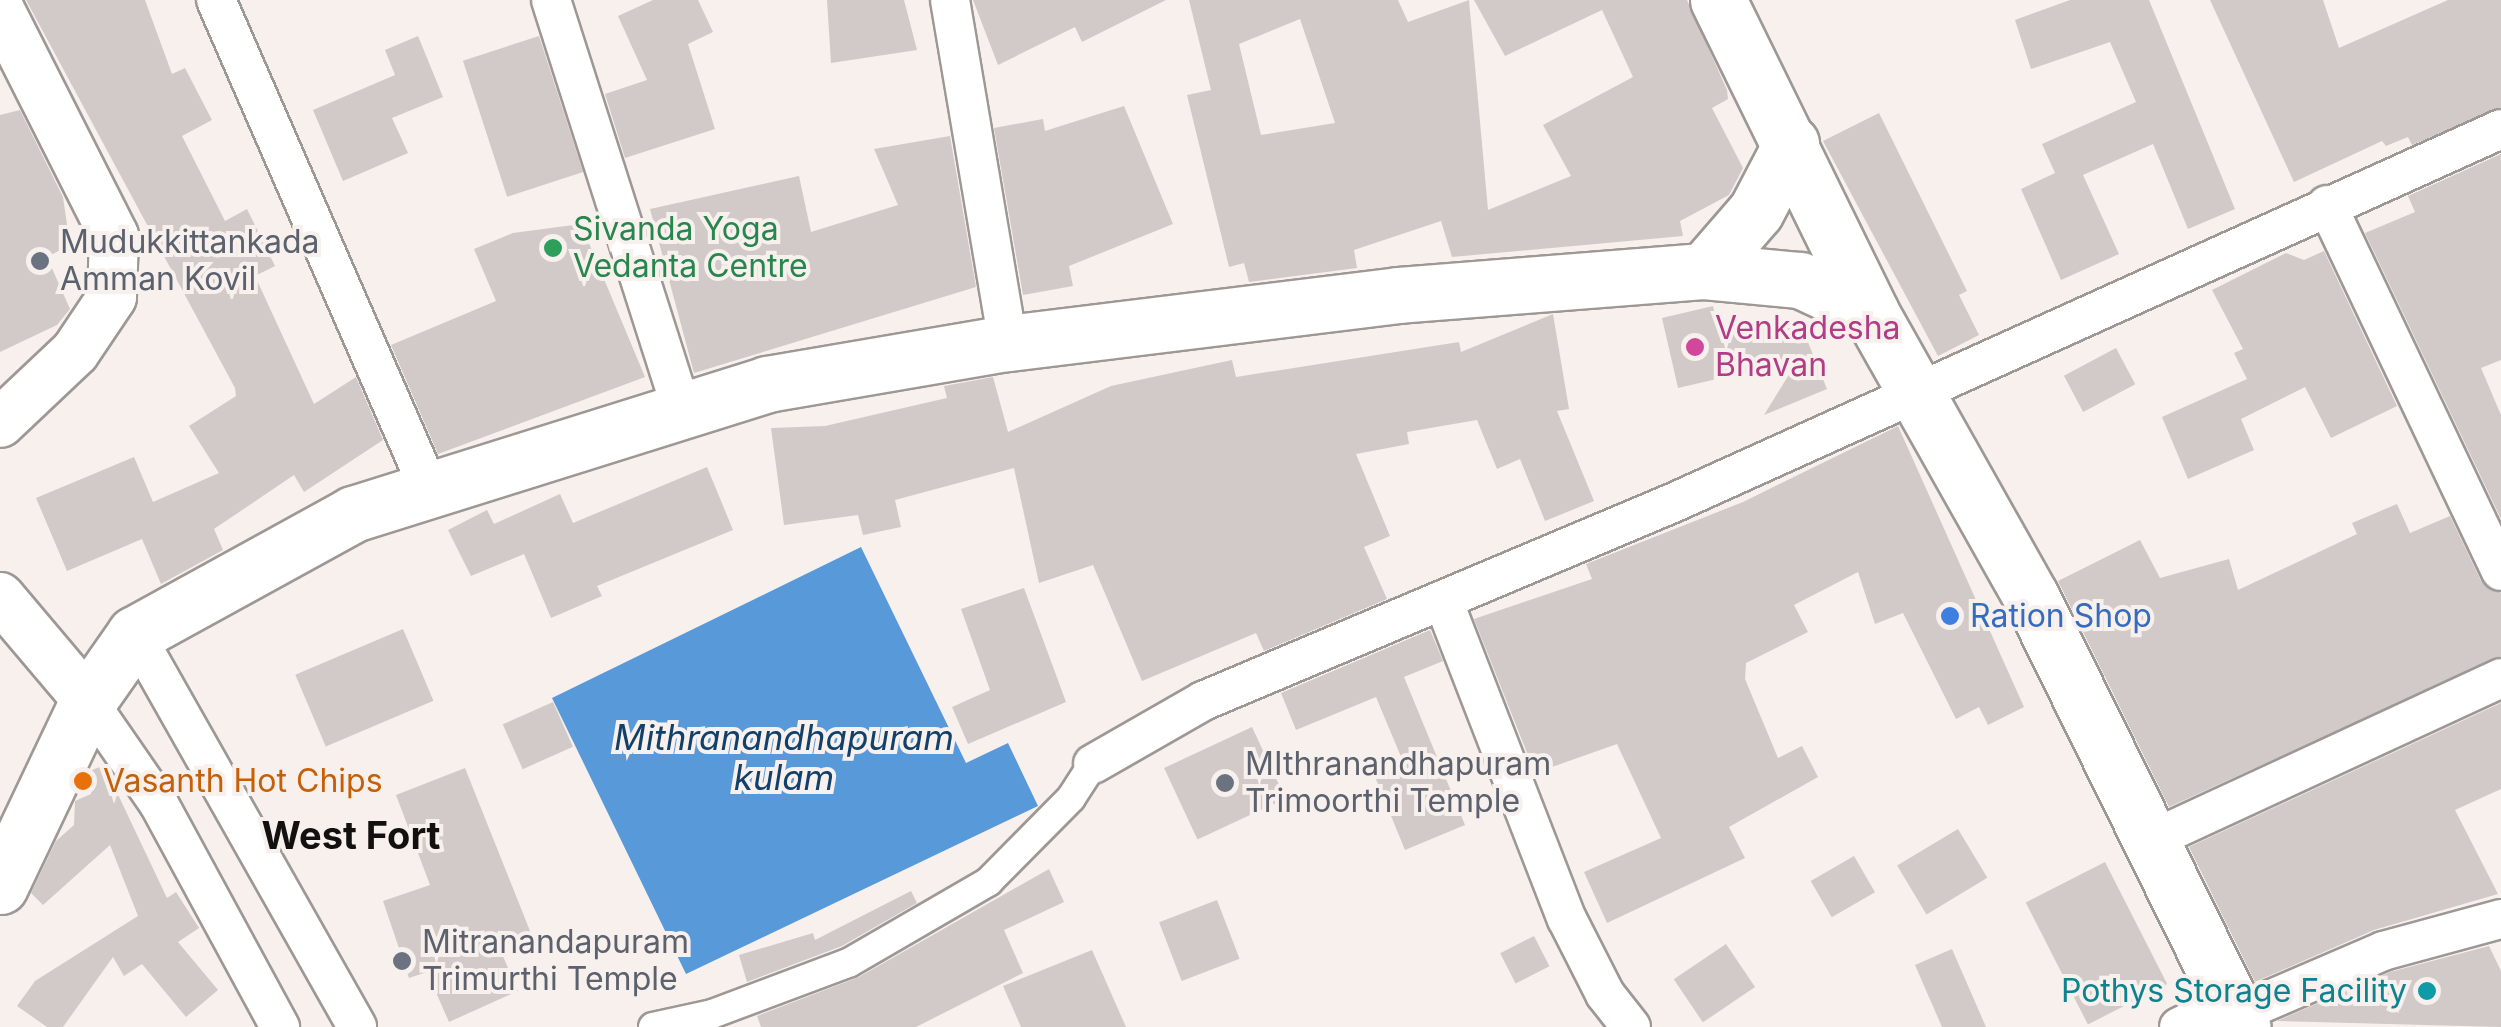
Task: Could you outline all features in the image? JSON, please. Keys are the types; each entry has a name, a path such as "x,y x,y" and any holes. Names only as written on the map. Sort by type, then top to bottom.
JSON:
{"main road":[{"path":"1718,0 1871,313 2031,597 2237,1014"},
{"path":"1704,271 1756,211 1791,144"},
{"path":"0,886 88,701 135,634 262,558 429,489 681,407 1008,342 1398,296 1704,271 1800,280 1871,313"}],"street":[{"path":"216,0 429,489"},
{"path":"551,0 681,407"},
{"path":"950,0 1008,342"},
{"path":"0,10 114,236 112,297 75,352 0,423"},
{"path":"653,1027 712,1014 850,962 988,882 1071,798 1093,764 1204,700 1916,394 2501,128"},
{"path":"2328,205 2501,571"},
{"path":"0,597 88,701 159,804 280,1027"},
{"path":"1444,600 1567,919 1605,994 1632,1027"},
{"path":"135,634 356,1026 367,1027"},
{"path":"2151,840 2501,678"},
{"path":"2179,1027 2237,1014 2384,951 2501,919"}],"water":[{"name":"Mithranandhapuram kulam","path":"861,547 966,763 1008,743 1038,806 686,974 552,698"}],"building":[{"path":"26,0 145,0 172,74 185,68 212,120 182,136 225,221 247,209 275,266 255,276 314,404 356,377 383,440 304,492 294,475 214,529 223,550 161,584 142,539 67,571 36,498 134,457 153,502 219,473 189,426 236,396 235,388"},
{"path":"653,0 698,0 713,32 688,44 715,129 625,158 605,94 647,80 618,16"},
{"path":"827,0 904,0 917,50 831,63"},
{"path":"973,0 1166,0 1082,42 1075,27 998,65"},
{"path":"1189,0 1398,0 1408,22 1469,0 1488,210 1571,176 1543,125 1633,77 1602,10 1505,56 1474,0 1687,0 1727,90 1728,99 1712,108 1743,168 1729,195 1680,221 1683,236 1452,257 1441,221 1354,250 1357,268 1249,282 1244,263 1229,267 1187,95 1211,90","holes":["1300,19 1335,123 1261,135 1239,44"]},
{"path":"2070,0 2149,0 2235,209 2188,229 2153,144 2083,175 2119,254 2061,280 2021,189 2055,173 2042,144 2136,102 2110,42 2031,69 2015,20"},
{"path":"2210,0 2323,0 2339,48 2448,0 2501,0 2501,107 2412,145 2408,137 2386,146 2382,141 2294,182"},
{"path":"418,36 443,97 392,118 408,153 343,181 313,110 395,75 385,50"},
{"path":"539,36 583,172 507,197 463,61"},
{"path":"1124,106 1173,224 1069,266 1073,286 1023,295 994,128 1043,119 1045,131"},
{"path":"20,110 63,197 70,245 47,257 70,309 57,325 0,352 0,115"},
{"path":"1879,113 1967,291 1959,295 1979,335 1938,356 1823,141"},
{"path":"950,136 976,287 694,373 650,209 799,176 811,232 898,205 874,149"},
{"path":"2501,154 2501,360 2481,368 2501,415 2501,519 2365,233 2415,212 2408,196"},
{"path":"581,224 645,377 438,454 391,345 496,301 474,249 513,233"},
{"path":"2324,251 2397,406 2331,438 2305,387 2241,419 2254,450 2188,479 2162,417 2247,379 2234,353 2243,349 2212,290 2286,253 2304,260"},
{"path":"1713,306 1719,332 1801,325 1827,389 1764,415 1798,360 1678,388 1662,318"},
{"path":"1553,314 1569,409 1557,411 1594,501 1545,521 1520,459 1497,469 1477,420 1407,432 1409,444 1356,454 1390,536 1364,547 1387,599 1264,651 1256,633 1142,681 1093,565 1039,583 1014,468 895,500 901,527 863,535 858,515 784,525 771,428 825,426 947,398 944,386 993,377 1008,432 1111,386 1232,360 1236,377 1459,342 1461,352"},
{"path":"2116,348 2135,384 2083,412 2064,376"},
{"path":"1898,426 2024,707 1988,725 1979,707 1956,719 1903,613 1875,624 1858,572 1794,605 1808,632 1746,663 1745,679 1778,758 1802,746 1818,777 1729,827 1745,858 1607,923 1584,872 1661,838 1617,744 1535,773 1474,619 1592,579 1586,564 1743,502"},
{"path":"707,467 733,530 597,586 602,596 551,618 524,554 471,576 448,530 487,510 494,524 560,494 573,523"},
{"path":"2397,504 2410,533 2450,516 2481,581 2501,593 2501,656 2169,807 2058,581 2140,540 2160,578 2229,559 2238,590 2357,534 2352,523"},
{"path":"1024,588 1066,702 968,744 952,707 990,690 961,609"},
{"path":"403,629 433,701 326,747 295,675"},
{"path":"1430,630 1443,661 1404,677 1465,825 1405,850 1375,777 1404,764 1376,697 1296,730 1281,693"},
{"path":"553,702 573,747 523,769 503,724"},
{"path":"2501,703 2501,789 2455,810 2498,894 2374,930 2255,982 2189,847"},
{"name":"MIthranandhapuram Trimoorthi Temple","path":"1252,727 1285,799 1197,840 1164,768"},
{"path":"104,765 167,898 176,892 199,928 178,942 218,990 186,1017 142,964 124,976 113,957 63,1027 47,1027 17,1006 35,981 138,916 110,845 43,905 31,893 56,841 74,825 75,801 91,794 90,771"},
{"path":"465,768 532,936 499,947 518,991 449,1022 427,972 409,978 383,901 430,885 396,795"},
{"path":"1958,829 1987,878 1926,914 1897,866"},
{"path":"1854,856 1875,892 1832,917 1811,881"},
{"path":"2105,862 2167,984 2088,1024 2026,902"},
{"path":"1049,869 1064,902 1004,930 1023,973 916,1027 761,1027 757,1016 859,977"},
{"path":"911,891 917,903 842,946 747,982 739,955 813,933 815,940"},
{"path":"1217,900 1240,959 1182,981 1159,922"},
{"path":"1534,936 1549,966 1516,984 1500,953"},
{"path":"1726,944 1755,987 1703,1022 1674,979"},
{"name":"Pothys Storage Facility","path":"2489,946 2501,971 2501,1027 2277,1021 2390,972"},
{"path":"1952,949 1986,1027 1942,1027 1915,965"},
{"path":"1092,950 1126,1027 1021,1027 1003,986"}],"place":[{"name":"Sivanda Yoga Vedanta Centre","path":"553,248"},
{"name":"Mudukkittankada Amman Kovil","path":"40,261"},
{"name":"Venkadesha Bhavan","path":"1695,347"},
{"name":"Ration Shop","path":"1950,616"},
{"name":"Vasanth Hot Chips","path":"83,781"},
{"name":"MIthranandhapuram Trimoorthi Temple","path":"1225,783"},
{"name":"Mitranandapuram Trimurthi Temple","path":"402,961"},
{"name":"Pothys Storage Facility","path":"2427,991"}],"district":[{"name":"West Fort","path":"351,836"}]}
